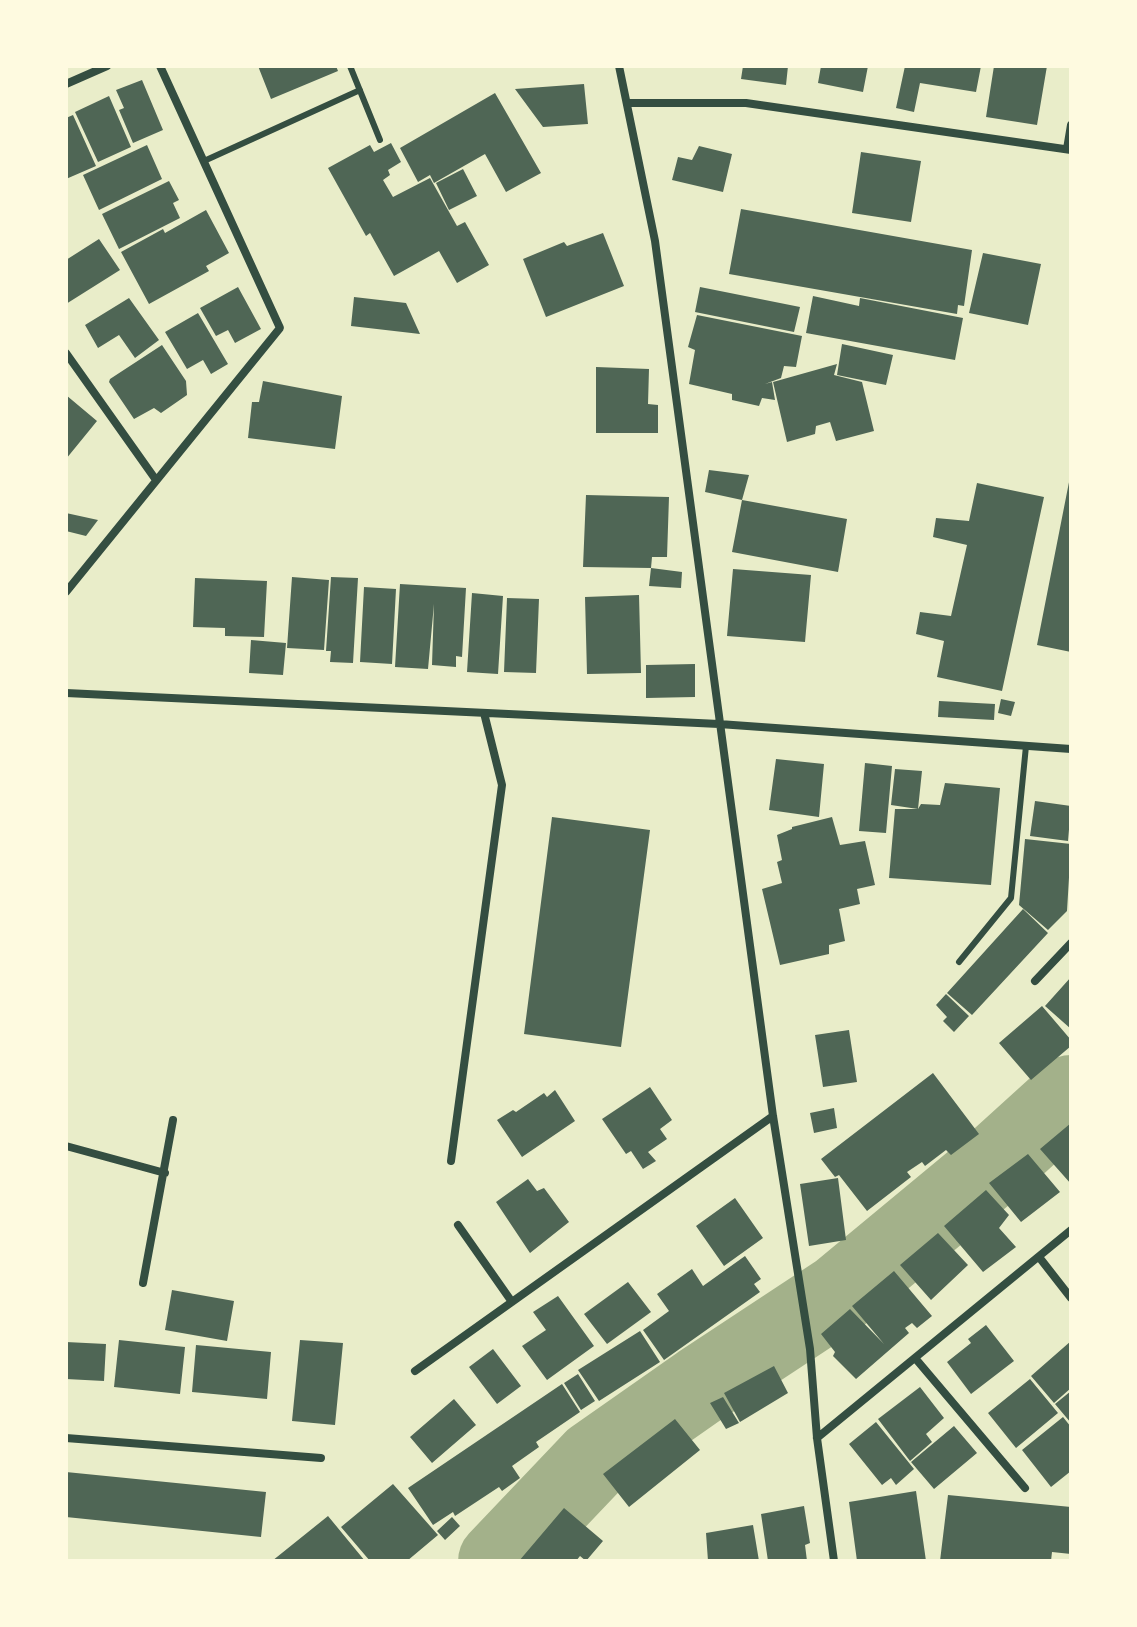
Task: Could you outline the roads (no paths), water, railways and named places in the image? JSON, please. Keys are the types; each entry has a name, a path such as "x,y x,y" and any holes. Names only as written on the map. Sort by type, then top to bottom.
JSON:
{"street":[{"path":"66,84 107,66"},
{"path":"66,592 280,328 160,66"},
{"path":"619,66 655,241 773,1116 810,1349 817,1438 834,1561"},
{"path":"627,103 746,103 1069,149 1071,125"},
{"path":"67,358 156,480"},
{"path":"66,693 719,724 1071,749"},
{"path":"451,1161 502,785 484,713"},
{"path":"1035,981 1071,943"},
{"path":"415,1371 773,1116"},
{"path":"143,1283 173,1120"},
{"path":"66,1146 165,1173"},
{"path":"458,1225 512,1302"},
{"path":"817,1438 1071,1230"},
{"path":"1039,1257 1071,1298"},
{"path":"915,1358 1025,1488"},
{"path":"66,1438 321,1458"}],"lane":[{"path":"350,66 380,140"},
{"path":"204,161 360,90"},
{"path":"959,962 1011,898 1026,746"}],"waterway":[{"path":"498,1561 594,1460 839,1294 985,1173 1071,1095"}]}
